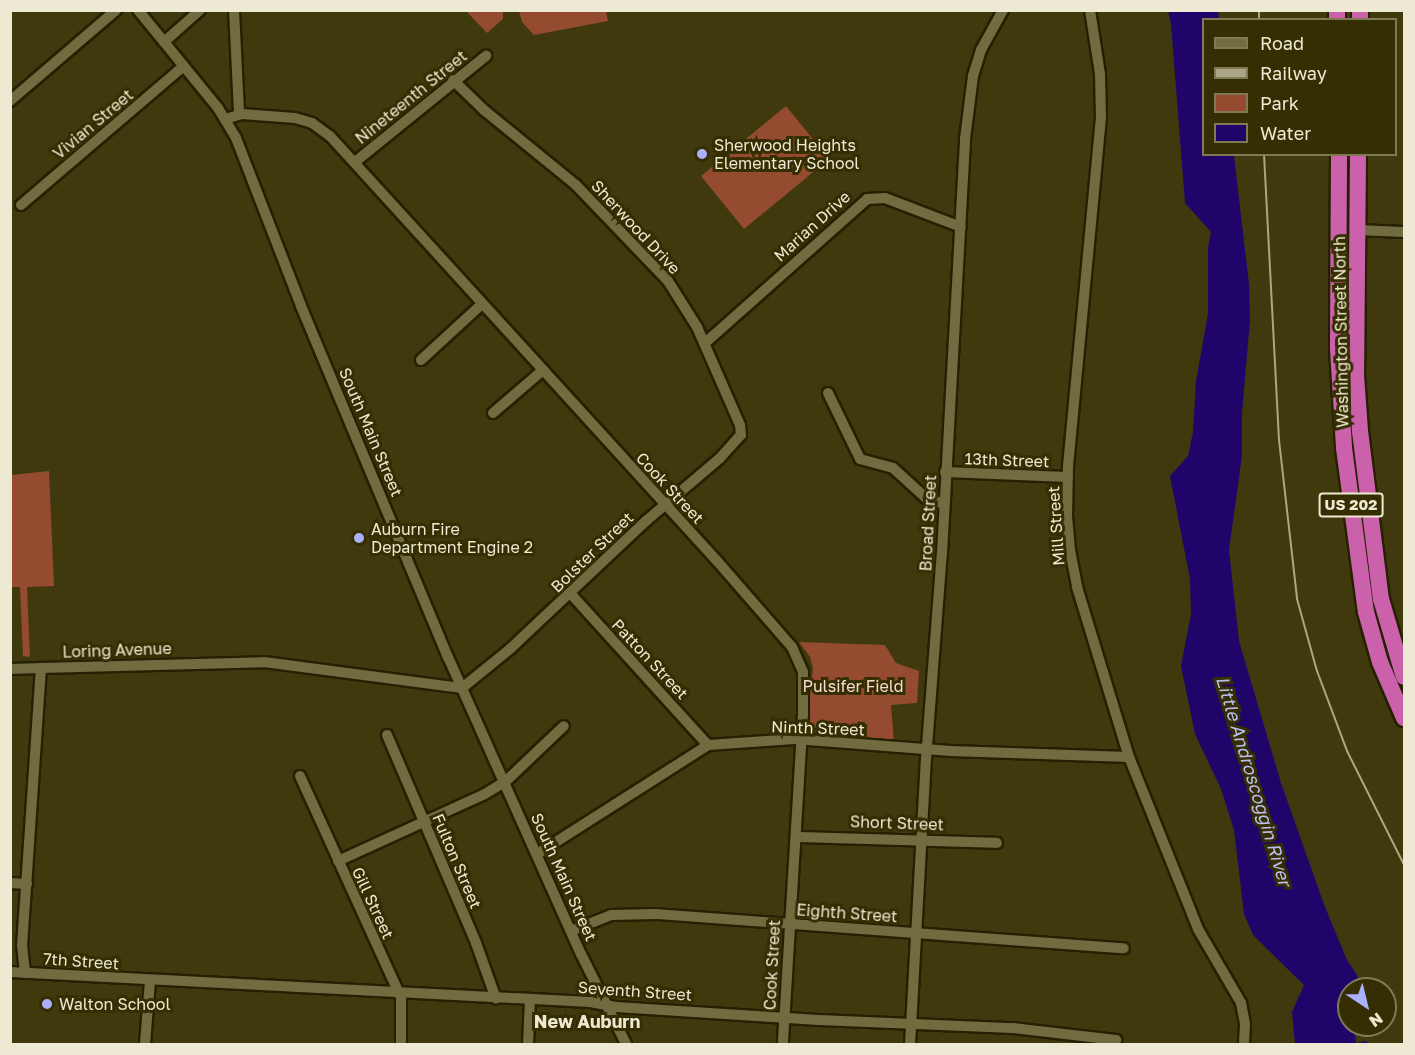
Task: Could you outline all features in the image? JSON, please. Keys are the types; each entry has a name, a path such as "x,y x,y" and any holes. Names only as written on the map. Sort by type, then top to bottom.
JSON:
{"highway":[{"name":"Washington Street North","path":"1339,156 1338,349 1344,448 1366,612 1383,669 1404,718"},
{"name":"US 202","path":"1358,156 1356,375 1359,431 1381,599 1404,677"}],"street":[{"path":"10,101 116,10"},
{"name":"South Main Street","path":"138,10 225,118 250,171 301,306 462,688 571,932 626,1044"},
{"path":"164,42 200,10"},
{"path":"234,10 239,114"},
{"name":"Broad Street","path":"910,1044 964,148 970,88 981,50 1003,10"},
{"name":"Mill Street","path":"1090,10 1100,74 1101,117 1068,477 1069,540 1077,587 1129,757 1198,929 1241,1003 1245,1024 1244,1044"},
{"name":"Nineteenth Street","path":"355,162 486,56"},
{"name":"Vivian Street","path":"21,205 184,66"},
{"name":"Sherwood Drive","path":"453,81 484,110 576,185 678,294 705,343 740,425 741,435"},
{"name":"Cook Street","path":"225,118 239,114 286,117 312,123 330,136 792,647 803,672 796,837 783,1044"},
{"name":"Marian Drive","path":"705,343 867,199 885,198 961,227"},
{"path":"1357,230 1404,232"},
{"path":"421,360 482,304"},
{"path":"493,413 543,370"},
{"path":"828,393 860,459 893,468 926,498 944,504"},
{"name":"Bolster Street","path":"462,688 488,669 665,505 720,458 741,435"},
{"name":"13th Street","path":"945,472 1068,477"},
{"name":"Patton Street","path":"570,593 708,745"},
{"name":"Loring Avenue","path":"25,973 22,946 41,668 264,662 462,688"},
{"path":"10,669 41,668"},
{"path":"338,861 505,782 564,726"},
{"name":"Fulton Street","path":"387,735 476,944 496,999"},
{"name":"Ninth Street","path":"537,854 708,745 801,739 927,750 1129,757"},
{"name":"Gill Street","path":"300,776 402,1003 401,1044"},
{"name":"Short Street","path":"796,837 998,843"},
{"path":"10,884 27,884"},
{"name":"Eighth Street","path":"571,932 605,917 624,914 916,932 1124,948"},
{"name":"7th Street","path":"10,972 150,981"},
{"path":"145,1044 150,981"},
{"name":"Seventh Street","path":"150,981 530,1000 911,1025 1033,1029 1116,1040"},
{"path":"528,1044 530,1000"}],"green space":[{"path":"466,11 503,11 503,19 487,33"},
{"path":"519,11 606,11 608,21 534,35 522,22"},
{"path":"786,106 829,159 744,229 701,176"},
{"path":"49,471 54,586 27,587 30,657 23,656 20,587 11,587 11,475"},
{"name":"Pulsifer Field","path":"799,642 885,645 896,663 919,671 917,703 891,705 894,742 811,736 806,731 813,668 810,657"}],"water":[{"name":"Little Androscoggin River","path":"1168,11 1218,11 1219,18 1202,18 1202,156 1234,156 1249,284 1250,320 1242,413 1242,456 1229,550 1239,641 1281,783 1325,907 1347,960 1357,975 1357,977 1337,977 1337,1037 1355,1037 1356,1043 1367,1041 1367,1044 1295,1044 1292,1012 1304,985 1253,935 1244,914 1234,830 1221,789 1195,734 1181,666 1191,614 1190,579 1170,476 1188,456 1193,432 1196,381 1208,314 1208,248 1211,232 1185,203 1171,24"}],"railway":[{"path":"1259,10 1259,18"},
{"path":"1264,156 1279,440 1297,599 1317,671 1347,751 1404,865"}],"place":[{"name":"Sherwood Heights Elementary School","path":"702,154"},
{"name":"Auburn Fire Department Engine 2","path":"359,538"},
{"name":"Walton School","path":"47,1004"}],"district":[{"name":"New Auburn","path":"587,1021"}]}
